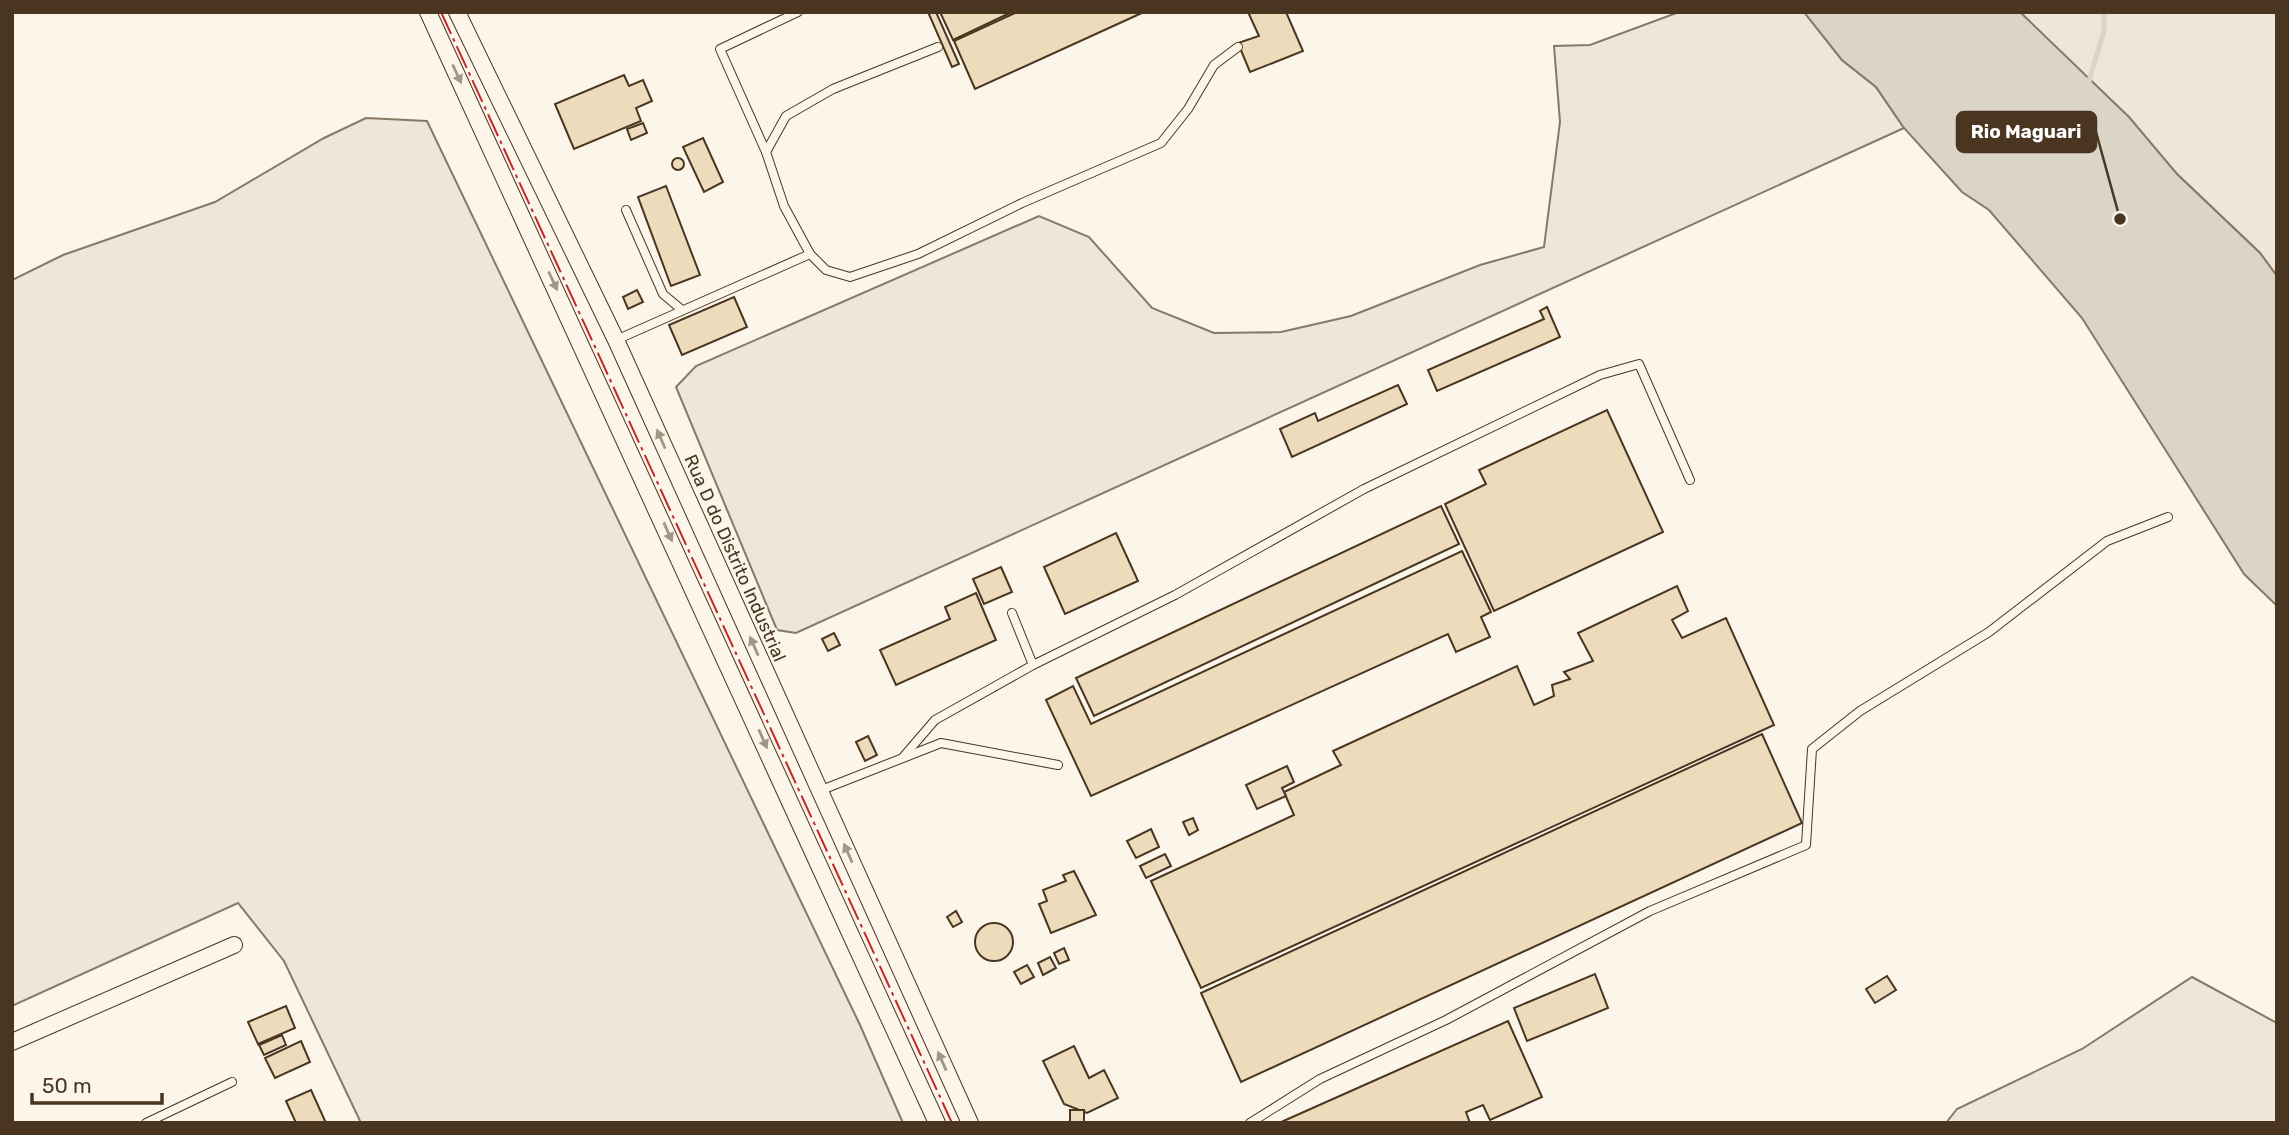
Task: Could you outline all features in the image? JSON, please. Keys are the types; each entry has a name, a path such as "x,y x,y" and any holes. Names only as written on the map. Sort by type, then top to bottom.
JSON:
{"street":[{"path":"428,12 937,1123"},
{"name":"Rua D do Distrito Industrial","path":"457,12 616,340 970,1123"},
{"path":"12,1042 234,945"}],"lane":[{"path":"798,12 720,49 765,152 784,206 810,254 826,270 850,277 918,254 1022,203 1161,144 1188,109 1214,65 1238,47"},
{"path":"765,152 786,116 833,89 938,47"},
{"path":"626,210 663,295 682,310"},
{"path":"616,340 810,254"},
{"path":"904,757 935,720 1032,665 1175,595 1364,489 1600,375 1639,364 1690,480"},
{"path":"1250,1123 1320,1079 1446,1020 1650,911 1806,845 1812,749 1860,711 1989,632 2107,541 2168,517"},
{"path":"1013,613 1032,665"},
{"path":"819,791 941,743 1058,765"},
{"path":"146,1123 232,1082"}],"shaded area":[{"path":"1679,12 1804,12 1842,60 1876,87 1904,128 796,633 777,630 676,387 696,366 1039,216 1089,237 1152,308 1214,333 1281,332 1351,316 1480,265 1544,247 1560,122 1554,46 1590,45"},
{"path":"1804,12 2020,12 2129,117 2177,174 2260,253 2277,276 2277,606 2244,574 2082,318 1989,210 1962,192 1904,128 1876,87 1842,60"},
{"path":"2020,12 2277,12 2277,276 2260,253 2177,174"},
{"path":"366,118 427,121 860,1025 903,1123 361,1123 284,961 238,903 12,1006 12,280 63,255 215,202 324,138"},
{"path":"2192,977 2277,1023 2277,1123 1946,1123 1957,1109 2082,1049"}],"building":[{"path":"928,12 936,12 959,64 952,67"},
{"path":"940,12 1012,12 953,40"},
{"path":"1017,12 1144,12 975,89 954,41"},
{"path":"1248,12 1286,12 1303,51 1250,72 1238,43 1259,36"},
{"path":"624,75 629,86 643,80 652,101 636,108 641,121 574,149 555,104"},
{"path":"643,123 647,133 631,140 627,129"},
{"path":"703,138 723,182 704,192 683,147"},
{"path":"678,158 684,164 678,170 672,164"},
{"path":"666,186 700,275 671,286 638,197"},
{"path":"637,290 643,302 628,309 623,297"},
{"path":"734,297 747,327 682,355 669,325"},
{"path":"1547,307 1560,337 1437,391 1428,370 1544,319 1540,311"},
{"path":"1398,385 1407,404 1292,457 1280,429 1315,413 1318,421"},
{"path":"1607,410 1663,532 1494,611 1445,504 1486,484 1479,470"},
{"path":"1441,506 1459,544 1094,716 1076,678"},
{"path":"1116,533 1138,581 1065,614 1044,567"},
{"path":"1462,551 1491,612 1481,617 1490,637 1456,652 1448,634 1091,796 1046,700 1073,686 1091,724"},
{"path":"1001,567 1012,592 984,604 973,579"},
{"path":"1677,586 1688,611 1672,620 1682,638 1726,618 1774,725 1201,988 1151,881 1294,815 1284,792 1341,765 1333,751 1517,666 1534,705 1554,696 1552,685 1570,679 1564,672 1593,661 1578,633"},
{"path":"976,593 996,640 896,685 880,650 950,619 945,607"},
{"path":"834,633 840,645 828,651 822,639"},
{"path":"1762,734 1802,823 1241,1082 1201,993"},
{"path":"868,736 877,755 865,761 856,742"},
{"path":"1287,766 1294,782 1282,788 1286,796 1257,809 1246,785"},
{"path":"1193,818 1198,830 1189,835 1183,822"},
{"path":"1151,829 1159,847 1136,858 1127,841"},
{"path":"1165,854 1171,866 1146,878 1140,866"},
{"path":"1074,871 1096,915 1051,933 1039,904 1047,901 1043,890 1066,881 1063,875"},
{"path":"956,911 962,922 953,927 947,917"},
{"path":"994,923 1007,929 1013,942 1007,955 994,961 981,955 975,942 981,929"},
{"path":"1064,948 1069,960 1059,964 1054,953"},
{"path":"1050,957 1056,968 1043,975 1038,963"},
{"path":"1027,965 1034,977 1021,984 1014,972"},
{"path":"1595,974 1608,1008 1527,1041 1514,1008"},
{"path":"1887,976 1896,990 1875,1003 1866,989"},
{"path":"286,1006 295,1028 258,1044 248,1022"},
{"path":"1508,1021 1542,1097 1490,1120 1483,1105 1466,1112 1470,1123 1279,1123"},
{"path":"282,1035 286,1045 264,1055 259,1045"},
{"path":"301,1041 310,1062 275,1078 265,1058"},
{"path":"1074,1046 1089,1078 1104,1070 1118,1098 1087,1113 1064,1104 1043,1061"},
{"path":"311,1090 326,1123 296,1123 286,1101"},
{"path":"1070,1110 1084,1110 1084,1123 1070,1123"}],"waterway":[{"path":"2083,84 2089,81 2104,31 2104,12"}],"power":[{"path":"441,12 952,1123"}],"place":[{"name":"Rio Maguari","path":"2120,219"}]}
